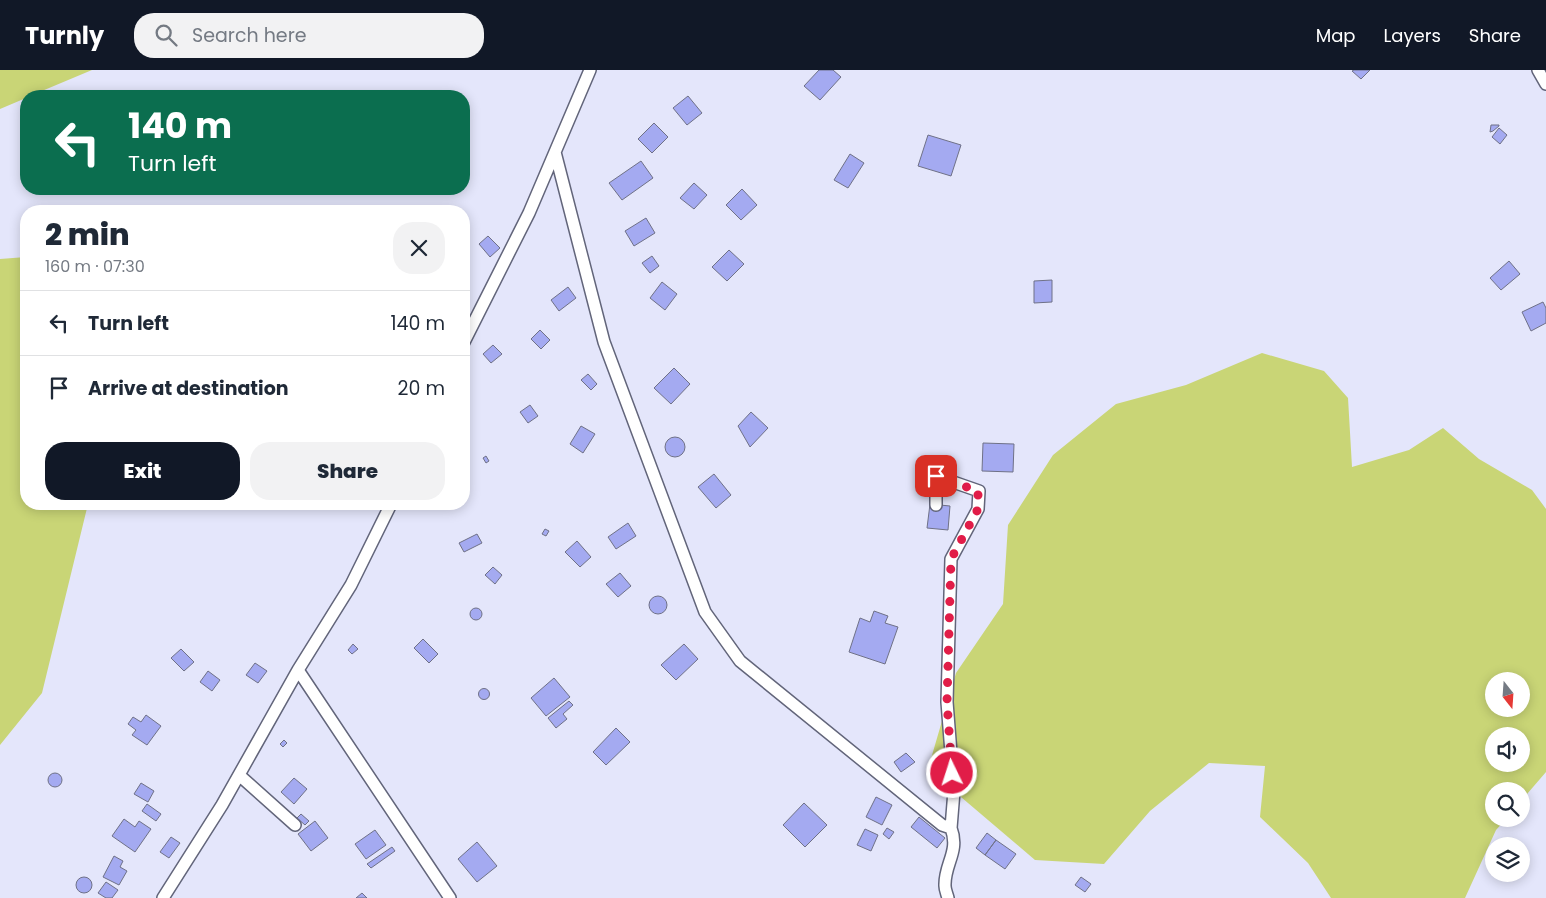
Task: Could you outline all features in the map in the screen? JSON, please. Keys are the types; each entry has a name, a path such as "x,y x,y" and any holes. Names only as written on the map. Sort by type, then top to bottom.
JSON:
{"street":[{"path":"470,319 529,213 590,70"},
{"path":"1538,70 1546,84"},
{"path":"555,152 604,342 705,612 740,661 942,825 952,828"},
{"path":"936,505 936,476 978,491 978,509 951,559 947,702 954,791 952,828 955,838 945,887 948,898"},
{"path":"163,898 240,775 298,670 351,585 388,510"},
{"path":"298,670 450,898"},
{"path":"240,775 295,825"}],"green space":[{"path":"0,70 92,70 44,90 20,90 20,101 0,109"},
{"path":"20,257 20,510 87,510 42,693 0,745 0,259"},
{"path":"1262,353 1324,371 1348,398 1352,467 1409,450 1443,428 1479,459 1532,490 1546,509 1546,772 1530,791 1530,782 1485,782 1485,827 1499,827 1493,837 1485,837 1485,854 1465,898 1331,898 1308,863 1260,817 1265,766 1209,763 1150,811 1104,864 1035,860 928,769 956,673 1003,604 1008,525 1053,455 1116,404 1186,385"}],"building":[{"path":"819,70 833,70 841,77 820,100 804,86"},
{"path":"1370,70 1361,79 1352,71"},
{"path":"688,96 702,113 687,125 673,108"},
{"path":"654,123 668,137 652,153 638,139"},
{"path":"1491,125 1499,125 1499,126 1490,132"},
{"path":"1499,128 1507,135 1500,144 1492,137"},
{"path":"928,135 961,145 951,176 918,166"},
{"path":"850,154 864,163 848,188 834,180"},
{"path":"641,161 653,178 622,200 609,183"},
{"path":"694,183 707,195 694,209 680,198"},
{"path":"742,189 757,205 741,220 726,205"},
{"path":"646,218 655,233 634,246 625,231"},
{"path":"488,236 500,248 490,257 479,244"},
{"path":"729,250 744,264 727,281 712,267"},
{"path":"652,256 659,266 650,273 642,263"},
{"path":"1509,261 1520,274 1501,290 1490,278"},
{"path":"1052,280 1052,302 1034,303 1034,281"},
{"path":"662,282 677,294 665,310 650,298"},
{"path":"568,287 576,298 559,311 551,300"},
{"path":"1543,302 1546,308 1546,323 1531,331 1522,312"},
{"path":"540,330 550,340 541,349 531,339"},
{"path":"493,345 502,354 491,363 483,354"},
{"path":"674,368 690,384 671,404 654,388"},
{"path":"588,374 597,384 591,390 581,380"},
{"path":"530,405 538,416 528,423 520,412"},
{"path":"751,412 768,428 750,447 738,426"},
{"path":"581,426 595,434 583,453 570,444"},
{"path":"675,437 682,440 685,447 682,454 675,457 668,454 665,447 668,440"},
{"path":"983,443 1014,444 1013,472 982,471"},
{"path":"486,456 489,461 486,463 483,458"},
{"path":"714,474 731,495 716,508 698,487"},
{"path":"930,504 950,506 948,530 927,528"},
{"path":"628,523 636,536 616,549 608,537"},
{"path":"545,529 549,531 546,536 542,534"},
{"path":"477,534 482,543 464,552 459,543"},
{"path":"577,541 591,557 580,567 565,552"},
{"path":"493,567 502,575 495,584 485,575"},
{"path":"620,573 631,586 618,597 606,584"},
{"path":"654,596 662,596 667,601 665,612 654,614 649,609 649,601"},
{"path":"474,608 478,608 482,614 478,620 474,620 470,616 470,612"},
{"path":"874,611 888,616 885,623 898,627 885,664 849,652 860,618 870,622"},
{"path":"423,639 438,654 429,663 414,648"},
{"path":"353,644 358,649 352,654 348,650"},
{"path":"684,644 698,659 676,680 661,665"},
{"path":"181,649 194,662 184,671 171,658"},
{"path":"255,663 267,671 258,683 246,675"},
{"path":"208,671 220,680 212,691 200,682"},
{"path":"554,678 570,697 546,716 531,698"},
{"path":"484,688 490,694 484,700 478,694"},
{"path":"569,701 573,705 563,714 567,719 556,728 548,718"},
{"path":"146,715 161,726 147,745 132,735 136,730 128,724 133,717 141,722"},
{"path":"616,728 630,742 606,765 593,752"},
{"path":"284,740 287,743 283,747 280,744"},
{"path":"906,753 915,762 901,772 894,762"},
{"path":"52,773 58,773 62,780 58,787 52,787 48,783 48,777"},
{"path":"294,778 307,789 294,804 281,792"},
{"path":"141,783 154,791 148,802 134,794"},
{"path":"876,797 892,805 882,825 866,817"},
{"path":"804,803 827,825 805,847 783,825"},
{"path":"147,804 161,814 156,821 142,811"},
{"path":"301,814 309,821 305,825 297,818"},
{"path":"919,817 945,838 937,848 911,827"},
{"path":"124,819 135,827 139,821 151,829 135,852 112,836"},
{"path":"315,821 328,838 311,851 298,834"},
{"path":"887,828 894,832 889,839 883,834"},
{"path":"865,829 878,835 871,851 857,845"},
{"path":"375,830 386,845 366,859 355,844"},
{"path":"987,833 996,840 985,855 976,848"},
{"path":"171,837 180,843 169,858 160,852"},
{"path":"996,840 1016,854 1005,869 985,855"},
{"path":"477,842 497,866 477,882 458,859"},
{"path":"392,847 395,851 371,868 367,864"},
{"path":"114,856 123,861 120,867 127,871 119,885 103,877"},
{"path":"84,877 90,879 92,885 90,891 84,893 78,891 76,885 78,879"},
{"path":"1081,877 1091,884 1085,892 1075,885"},
{"path":"106,882 118,890 112,898 106,898 98,893"},
{"path":"362,893 367,898 356,898"}],"route":[{"path":"936,476 978,491 978,509 951,559 947,702 952,773"}]}
